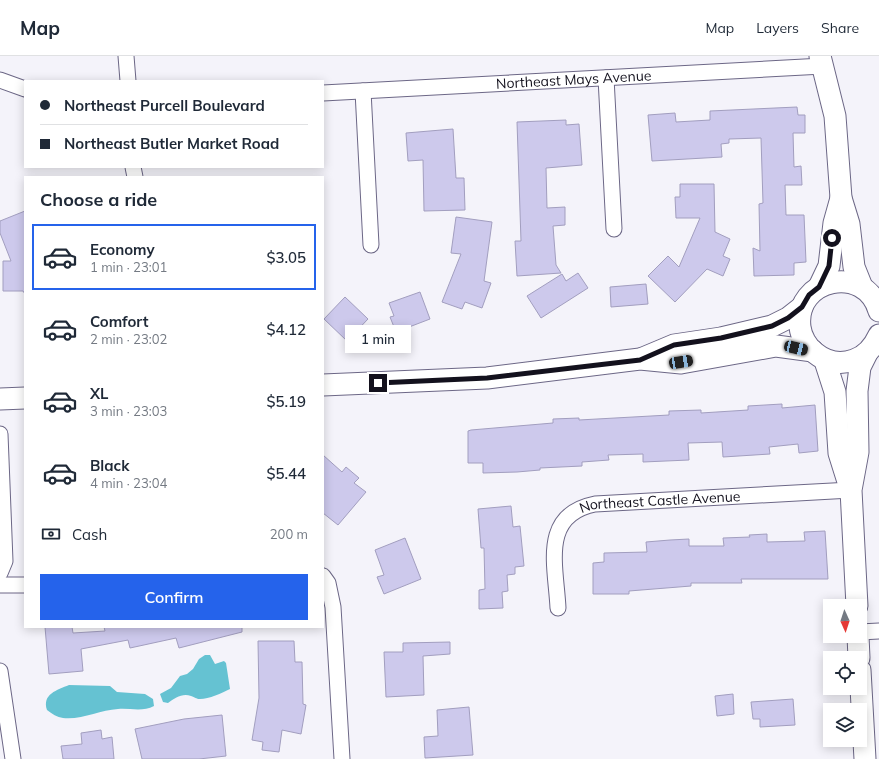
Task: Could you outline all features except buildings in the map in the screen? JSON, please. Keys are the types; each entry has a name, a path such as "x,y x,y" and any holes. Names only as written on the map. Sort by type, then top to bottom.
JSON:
{"main road":[{"path":"822,61 835,116 841,198 849,224 854,267 862,287 878,305"},
{"path":"819,287 829,266 834,224 841,198"},
{"path":"851,490 839,452 835,392 819,356 801,334 799,321 802,307 809,295 819,287 830,282 841,281 852,282 862,287"},
{"path":"640,360 674,345 721,338 772,326 788,318 802,307"},
{"path":"324,385 487,378 640,360 681,362 776,346 796,348 843,363 856,360 875,343"},
{"path":"857,599 851,490 858,452 857,391 860,367 875,343"},
{"path":"0,399 24,398"},
{"path":"861,695 865,759"}],"street":[{"path":"126,56 128,80"},
{"name":"Northeast Mays Avenue","path":"324,93 606,78 822,61"},
{"path":"606,78 614,229"},
{"path":"0,80 24,89"},
{"path":"363,91 371,245"},
{"path":"0,434 5,561 0,573"},
{"name":"Northeast Castle Avenue","path":"558,608 555,549 556,536 560,524 569,515 582,507 595,504 851,490"},
{"path":"324,577 328,583 333,607 342,759"},
{"path":"0,585 24,585"},
{"path":"867,632 879,632"},
{"path":"0,671 13,759"}],"water":[{"path":"205,655 210,655 215,664 224,661 226,663 230,689 204,699 185,695 168,703 163,702 160,694 171,688 180,676 187,674 193,669 199,659"},
{"path":"69,685 110,686 117,692 145,694 153,699 154,706 141,709 111,710 77,718 61,718 47,710 47,700 52,693"}],"route":[{"path":"378,383 487,378 576,369 640,360 674,345 721,338 772,326 788,318 802,307 809,295 819,287 829,266 832,238"}]}
